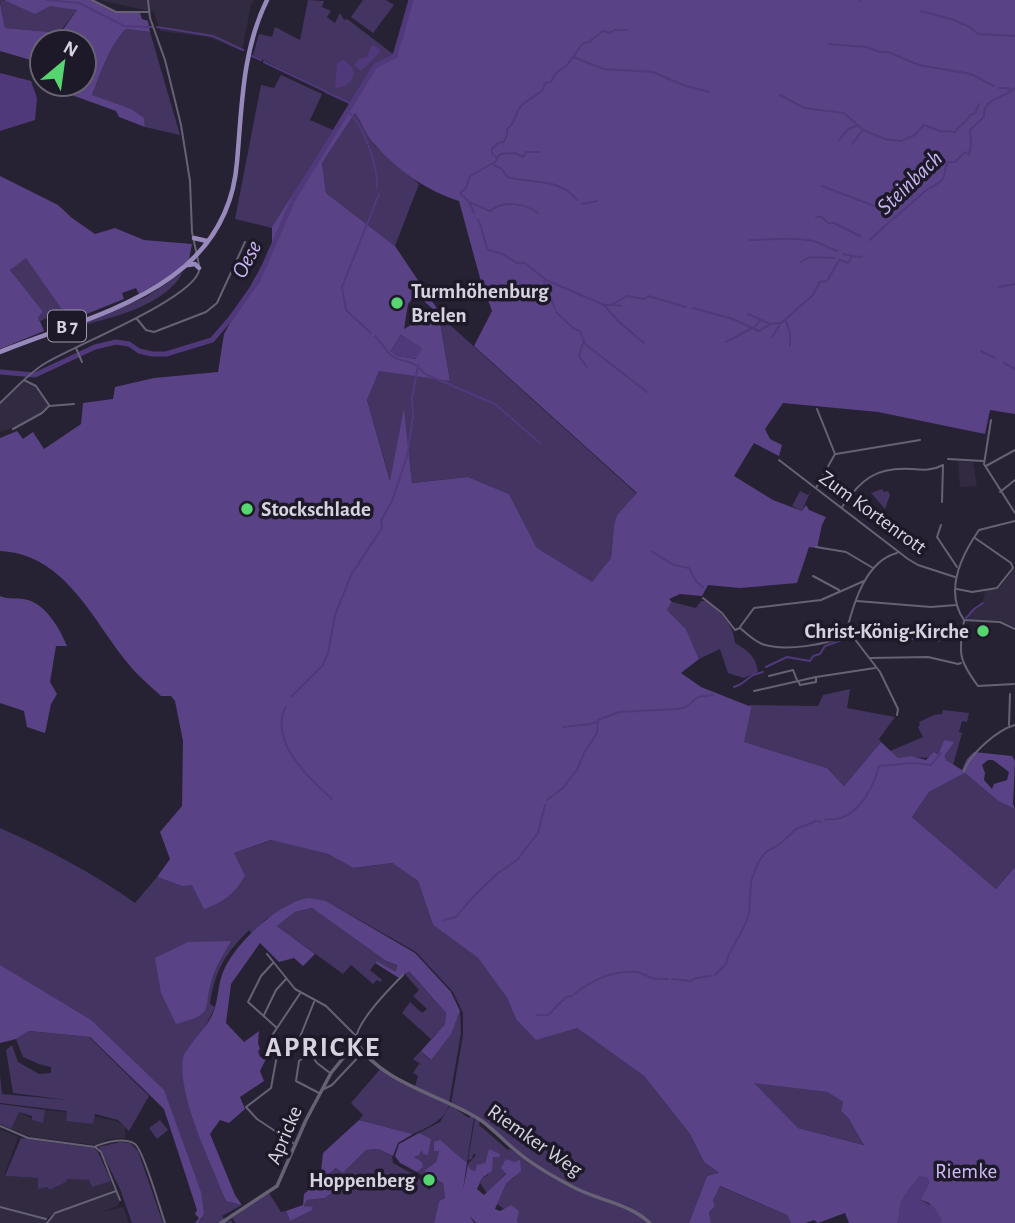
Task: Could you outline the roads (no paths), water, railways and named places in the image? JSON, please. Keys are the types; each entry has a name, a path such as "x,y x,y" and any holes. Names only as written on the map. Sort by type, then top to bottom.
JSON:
{"main road":[{"name":"B 7","path":"0,352 147,294 187,265 208,241 223,217 233,186 248,55 267,0"},
{"path":"194,239 208,241"},
{"path":"187,265 195,264 200,268"}],"street":[{"path":"92,0 116,12 149,12"},
{"path":"0,403 34,371 136,318 190,284 198,276 200,268 194,239 190,181 180,118 149,12 148,0"},
{"path":"136,318 146,330 154,332 206,312 221,296 245,242"},
{"path":"76,348 82,362"},
{"path":"24,380 36,386 49,406"},
{"path":"13,429 42,413 49,406 74,404"},
{"path":"817,409 835,454"},
{"path":"991,420 985,467 1015,513"},
{"path":"835,454 920,440"},
{"path":"985,467 1015,450"},
{"path":"816,489 835,454"},
{"path":"948,459 984,461"},
{"name":"Zum Kortenrott","path":"779,460 898,553 918,565 956,577"},
{"path":"841,508 865,478 893,470 928,471 943,465 942,502"},
{"path":"825,471 836,477 848,499"},
{"path":"1000,492 1015,480"},
{"path":"1014,684 978,686 962,663 961,639 964,620 957,605 956,577 957,568 982,528 999,527 1015,521"},
{"path":"941,525 937,537 957,568"},
{"path":"956,589 972,592 997,588 1013,568 1011,563 974,537"},
{"path":"816,547 846,552 874,569"},
{"path":"897,715 898,709 893,697 876,668 848,634 847,627 865,581 886,557 898,553"},
{"path":"813,576 840,591"},
{"path":"703,598 737,630 754,608 806,603 865,581"},
{"path":"856,601 931,607 957,605"},
{"path":"964,620 1000,622 1015,629"},
{"path":"740,628 756,641 774,646 826,643 848,634"},
{"path":"823,632 826,643"},
{"path":"868,659 928,657 962,663"},
{"path":"754,691 842,672 876,668"},
{"path":"769,676 793,670 798,681"},
{"path":"1010,694 1010,726"},
{"path":"964,771 970,757 1015,725"},
{"path":"267,954 286,979 334,1013 355,1035 362,1052"},
{"path":"274,963 261,976 248,1002 278,1029"},
{"path":"355,1035 402,975"},
{"path":"263,1016 276,990 286,979"},
{"path":"296,1145 257,1119 246,1107 271,1088 277,1055 271,1037 301,992"},
{"path":"300,1037 315,1000"},
{"name":"Apricke","path":"221,1223 277,1186 331,1073 356,1042"},
{"name":"Apricke","path":"323,1088 327,1089 332,1085 362,1052"},
{"name":"Riemker Weg","path":"362,1052 403,1081 481,1121 516,1151 571,1186 632,1209 650,1223"},
{"path":"320,1094 296,1081 299,1061 310,1053 331,1073"},
{"path":"0,1126 28,1138 96,1147 109,1142 127,1141 139,1149 165,1223"},
{"path":"96,1147 101,1152 120,1200"},
{"path":"0,1207 48,1221 55,1213 117,1191"}],"waterway":[{"path":"47,0 79,3 124,26 152,27"},
{"name":"Oese","path":"0,372 35,375 95,347 116,342 129,344 139,351 166,354 212,340 258,280 294,198 375,66 395,56 411,0"},
{"path":"921,11 951,19 970,27 978,34 1015,36"},
{"path":"157,27 213,36 243,50"},
{"path":"497,158 492,154 492,149 498,143 504,142 507,129 521,106 542,91 545,83 551,82 583,43 589,42 603,31 610,33 627,30"},
{"path":"828,44 888,52 919,65 971,74 994,86"},
{"path":"252,56 261,60"},
{"path":"573,57 604,69 653,72 683,85 709,92"},
{"path":"264,62 325,91"},
{"path":"999,88 1011,90"},
{"name":"Steinbach","path":"870,240 925,191 942,180 948,162 955,162 965,152 969,155 970,130 984,117 990,102 1015,88"},
{"path":"326,92 352,104"},
{"path":"780,95 804,108 844,113 863,130 885,139 901,141 915,135 924,125 940,131 955,132 975,113 979,104"},
{"path":"347,111 359,126 369,146 377,188"},
{"path":"839,140 847,130 858,125"},
{"path":"852,144 862,131"},
{"path":"474,213 469,202 460,193 466,188 470,176 495,162 500,154 515,153 523,157 526,152 539,152"},
{"path":"494,165 502,169 507,177 553,184 577,200"},
{"path":"822,186 890,212"},
{"path":"371,333 346,310 342,287 379,194"},
{"path":"582,204 598,201"},
{"path":"469,202 490,211 501,205 514,204 538,213"},
{"path":"816,217 822,217 828,223 834,223 860,236"},
{"path":"478,220 488,250 503,254 517,263 525,263 546,280 604,305 644,343"},
{"path":"750,240 807,240 838,251"},
{"path":"843,254 852,256"},
{"name":"Steinbach","path":"748,314 770,324 781,323 812,296 820,282 827,281 840,260 848,263 852,256 862,257"},
{"path":"801,262 810,257 835,258"},
{"path":"544,281 555,309"},
{"path":"999,287 1015,284"},
{"path":"605,305 611,305 627,296 645,299 648,296 686,307"},
{"path":"612,305 622,306"},
{"path":"693,308 733,319 759,331 769,325"},
{"path":"556,312 580,331 585,344 647,392"},
{"path":"726,342 760,321"},
{"path":"786,321 790,346"},
{"path":"772,337 779,326"},
{"path":"375,336 394,357 415,365 425,374 495,404 540,443"},
{"path":"583,343 579,356 587,367"},
{"path":"981,351 995,358"},
{"path":"1004,363 1015,369"},
{"path":"291,697 323,665 335,615 351,575 382,528 381,521 392,501 407,456 418,365"},
{"path":"651,551 674,565 689,568 703,587"},
{"path":"966,618 983,603"},
{"path":"859,636 916,639 933,637 938,641 956,626"},
{"path":"766,667 787,657 810,661 813,656 820,654 825,646 845,639"},
{"path":"734,687 763,672"},
{"path":"547,800 563,788 578,768 597,733 598,720 619,712 677,709 686,707 698,697 713,695"},
{"path":"286,706 282,733 287,746 303,770 332,799"},
{"path":"563,727 596,722"},
{"path":"825,820 837,819 853,811 870,790 879,766 914,763 931,765 941,753"},
{"path":"444,920 456,917 498,873 517,860 538,833 545,805"},
{"path":"715,975 726,964 745,925 749,914 751,881 759,861 766,852 780,844 796,829 816,821 822,822"},
{"path":"537,1015 548,1015 566,997 610,975 637,972 652,978 668,979"},
{"path":"672,979 691,981 711,976"}],"place":[{"name":"Turmhöhenburg Brelen","path":"397,303"},
{"name":"Stockschlade","path":"247,509"},
{"name":"Christ-König-Kirche","path":"983,631"},
{"name":"Hoppenberg","path":"429,1180"}],"district":[{"name":"APRICKE","path":"323,1046"}],"park label":[{"name":"Riemke","path":"966,1171"}]}
